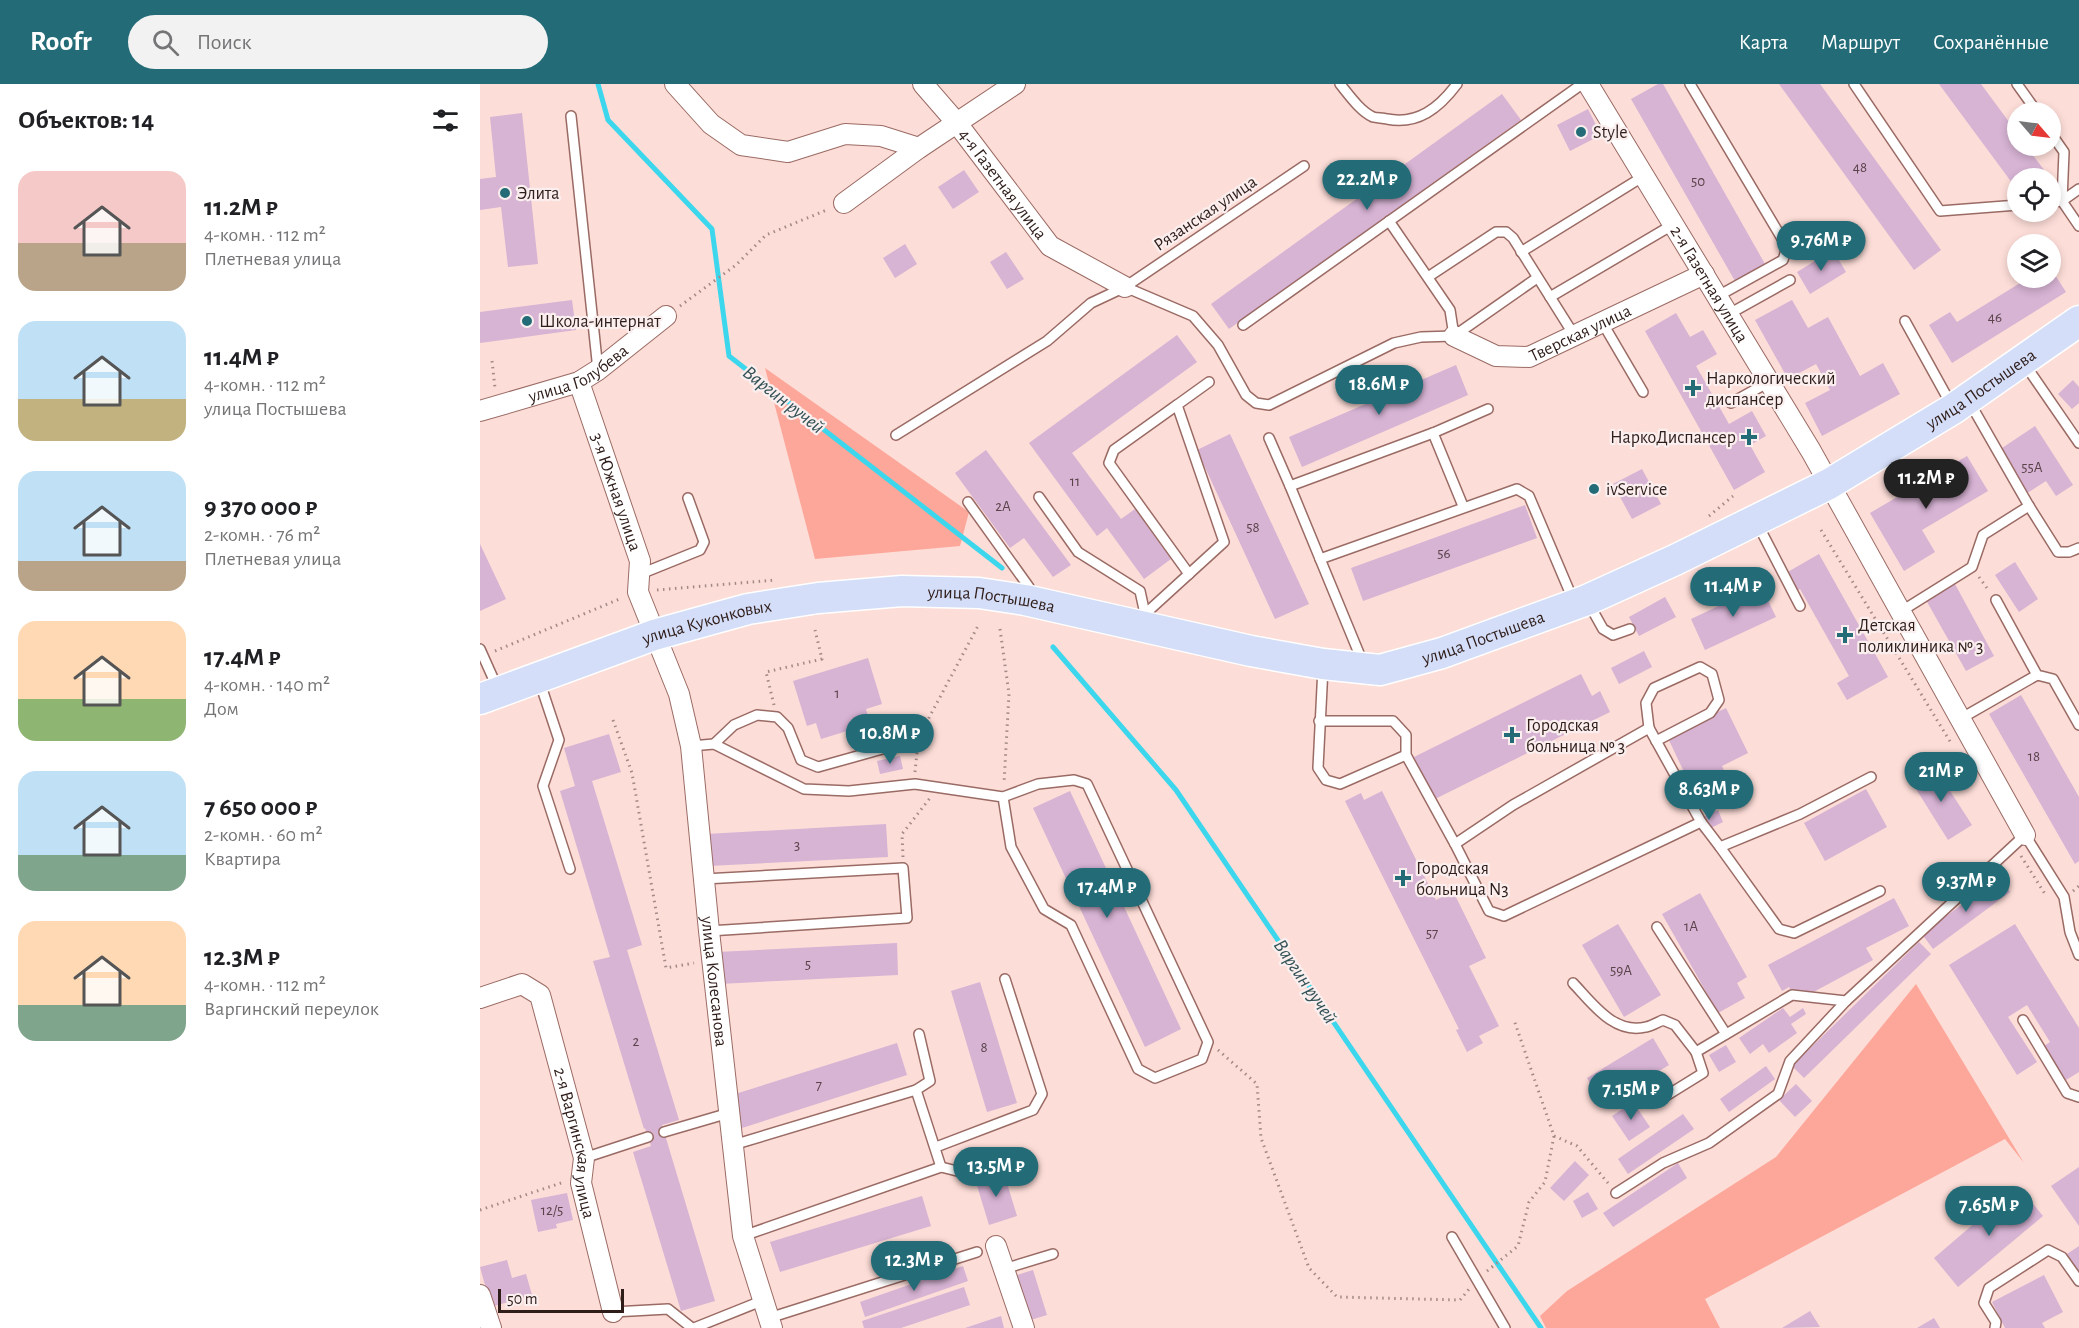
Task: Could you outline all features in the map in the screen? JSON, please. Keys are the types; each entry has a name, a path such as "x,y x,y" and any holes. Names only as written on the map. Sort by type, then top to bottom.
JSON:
{"main road":[{"name":"улица Постышева","path":"818,598 902,591 979,593 1143,620 1251,651 1323,664 1380,670 1442,653 1581,602 1675,560 1829,484 1960,404 2079,321"},
{"name":"улица Куконковых","path":"486,701 654,635 748,609 818,598"},
{"name":"улица Куконковых","path":"486,701 540,683 599,655"}],"street":[{"path":"675,84 711,124 741,145 788,152 845,134 881,136 919,148"},
{"name":"4-я Газетная улица","path":"923,84 956,123 1050,246 1125,287"},
{"path":"844,203 919,148 1015,84"},
{"name":"2-я Газетная улица","path":"1588,84 1770,382 1829,484 1960,718 2020,841"},
{"name":"Тверская улица","path":"1454,336 1496,356 1529,357 1704,274"},
{"name":"улица Голубева","path":"489,408 579,382 598,370 666,316"},
{"name":"3-я Южная улица","path":"579,382 640,561 638,583 654,635"},
{"name":"улица Колесанова","path":"654,635 679,694 692,746 708,931 743,1236 768,1315"},
{"name":"2-я Варгинская улица","path":"480,998 522,984 540,995 583,1167 581,1184 613,1312"},
{"path":"996,1246 1024,1328"},
{"path":"480,1295 490,1328"}],"lane":[{"path":"1341,84 1352,100 1373,116 1401,122 1427,114 1446,98 1457,84"},
{"path":"1243,325 1582,84"},
{"path":"1690,84 1786,247 1783,260 1718,296"},
{"path":"1854,84 1940,211 2007,206"},
{"path":"2017,84 2030,102"},
{"path":"571,116 598,370"},
{"path":"2061,148 2064,152 2062,201 2079,226"},
{"name":"Рязанская улица","path":"896,435 1047,341 1091,303 1125,287 1304,166"},
{"path":"1521,252 1645,176"},
{"path":"2062,201 2079,189"},
{"path":"1389,221 1450,310 1454,336"},
{"path":"1550,297 1674,224"},
{"path":"1428,277 1496,232 1506,232 1513,238 1574,335"},
{"path":"1125,287 1193,316 1218,345 1246,394 1256,403 1269,405 1394,343 1421,337 1454,336 1537,278"},
{"path":"1729,314 1790,280"},
{"path":"1905,321 2058,552 2069,552 2079,548"},
{"path":"1602,322 1643,392"},
{"path":"2022,361 2079,443"},
{"path":"1189,574 1109,463 1114,450 1209,382"},
{"path":"1731,403 1770,382"},
{"path":"1143,620 1224,542 1177,405"},
{"path":"1290,486 1433,433 1488,409"},
{"path":"1433,433 1463,506"},
{"path":"1269,438 1366,670"},
{"path":"1320,559 1463,506 1517,489 1529,496 1581,602 1603,628 1613,635 1630,629"},
{"path":"1039,497 1078,552 1140,591 1143,620"},
{"path":"638,583 700,550 704,542 688,498"},
{"path":"968,502 1029,587 1025,600"},
{"path":"1900,612 1972,567 1983,535 2029,506"},
{"path":"1755,520 1800,606"},
{"path":"1996,600 2037,675"},
{"path":"482,652 486,701"},
{"path":"1323,664 1318,768 1326,780 1340,784 1406,755"},
{"path":"1656,741 1710,713 1719,700 1712,674 1700,667 1654,688 1646,703 1649,728 1656,741 1701,822 1779,929 1794,933 1880,891"},
{"path":"1960,718 2037,675 2053,679 2079,726"},
{"path":"540,683 559,740 543,786 570,869"},
{"path":"714,744 734,725 757,715 777,717 788,728 801,760 818,767 918,739"},
{"path":"1319,722 1393,721 1406,735 1406,755 1489,911 1503,916 1701,822"},
{"path":"1455,844 1513,806 1649,728"},
{"path":"692,746 714,744 804,789 849,791 915,784 1003,797 1038,784 1074,780 1087,784 1208,1042 1202,1059 1155,1078 1138,1069 1071,925 1044,909 1011,847 1003,797"},
{"path":"1720,847 1800,814 1871,777"},
{"path":"1616,1193 1663,1163 1709,1143 1778,1094 1790,1061 1846,1001 2020,841 2064,897 2070,932 2079,955"},
{"path":"704,879 903,868 907,918 708,931"},
{"path":"1657,927 1726,1034"},
{"path":"936,1147 1033,1110 1042,1094 1005,979"},
{"path":"1573,983 1609,1020 1630,1028 1645,1027 1663,1020 1675,1025 1696,1052 1703,1073 1661,1099"},
{"path":"1696,1052 1792,995 1846,1001"},
{"path":"2022,1020 2067,1093 2079,1097"},
{"path":"733,1145 916,1090 930,1081 919,1034"},
{"path":"916,1090 941,1167"},
{"path":"664,1132 729,1113"},
{"path":"583,1167 648,1137"},
{"path":"743,1236 941,1167 957,1171 1021,1155"},
{"path":"1452,1237 1505,1328"},
{"path":"1995,1328 1996,1322 1984,1303 1989,1288 2048,1251 2062,1257 2079,1281"},
{"path":"613,1312 668,1309 693,1328 768,1315 977,1252"},
{"path":"1004,1269 1053,1254"}],"path":[{"path":"666,316 736,265 766,236 844,203"},
{"path":"489,408 492,361"},
{"path":"1821,530 1952,744"},
{"path":"1972,567 1996,600"},
{"path":"482,652 638,583"},
{"path":"915,784 918,739 979,624"},
{"path":"1000,629 1009,694 1003,797"},
{"path":"777,717 766,672 822,659 815,630"},
{"path":"613,720 632,773 666,968 712,959"},
{"path":"903,868 902,834 938,787"},
{"path":"2020,841 2051,903"},
{"path":"1208,1042 1257,1084 1261,1138 1309,1268 1337,1297 1460,1300 1496,1262 1518,1246 1529,1202 1545,1182 1554,1136 1514,1020"},
{"path":"1554,1136 1577,1146 1616,1193"},
{"path":"480,1210 583,1167"}],"shaded area":[{"path":"765,368 969,512 960,546 815,559"},
{"path":"1916,984 2024,1163 2005,1139 1705,1299 1720,1328 1546,1328 1540,1316 1567,1291 1776,1157"}],"building":[{"path":"1658,84 1663,84 1765,264 1735,281 1631,99"},
{"path":"1779,84 1820,84 1941,250 1914,270"},
{"path":"1939,84 1981,84 2007,119 2007,156 2034,156 2043,168 2007,168 2007,176"},
{"path":"1502,94 1521,120 1229,329 1211,304"},
{"path":"1588,109 1601,135 1570,151 1557,125"},
{"name":"Элита","path":"522,113 538,264 508,267 501,207 480,210 480,179 496,177 490,117"},
{"path":"964,170 979,192 953,209 938,187"},
{"path":"905,244 917,264 895,278 883,258"},
{"path":"1833,250 1846,272 1810,294 1797,272"},
{"path":"1006,252 1024,279 1007,289 990,262"},
{"path":"2061,284 2066,292 1952,363 1929,325 1950,312 1957,322 2012,288 2061,288"},
{"name":"Школа-интернат","path":"572,300 576,330 480,343 480,312"},
{"path":"1792,300 1808,328 1828,317 1860,376 1883,363 1900,394 1822,436 1805,403 1830,390 1816,364 1788,379 1755,320"},
{"name":"Наркологический диспансер","path":"1676,313 1690,337 1703,330 1717,354 1696,366 1729,424 1752,411 1766,436 1750,445 1765,472 1734,490 1645,331"},
{"path":"1177,335 1197,362 1072,453 1121,519 1135,509 1171,559 1144,579 1107,528 1097,536 1029,443"},
{"path":"1456,365 1468,395 1302,467 1289,437"},
{"path":"2073,380 2079,387 2079,403 2072,409 2058,394"},
{"path":"2035,426 2073,485 2056,496 2046,481 2021,497 1993,454"},
{"path":"1230,434 1309,604 1275,619 1197,450"},
{"path":"986,450 1071,565 1053,577 1024,538 1010,548 955,473"},
{"path":"1967,456 1988,491 1922,530 1935,552 1904,571 1870,513"},
{"path":"1642,469 1661,504 1632,519 1613,484"},
{"path":"1525,505 1537,538 1363,601 1351,568"},
{"path":"480,544 506,599 480,611"},
{"name":"Детская поликлиника № 3","path":"1819,554 1888,677 1847,700 1837,683 1849,676 1800,589 1790,595 1779,577"},
{"path":"2015,562 2038,599 2019,612 1995,575"},
{"path":"1955,584 1994,656 1966,671 1926,600"},
{"path":"1761,586 1776,617 1705,650 1691,619"},
{"path":"1665,597 1676,617 1639,636 1629,617"},
{"path":"1644,651 1652,667 1619,684 1611,668"},
{"path":"868,658 882,704 866,709 870,724 821,739 816,723 807,726 793,681"},
{"name":"Городская больница № 3","path":"1581,674 1592,696 1600,691 1610,712 1427,803 1427,784 1414,757"},
{"path":"2021,695 2079,797 2079,861 2075,864 1989,714"},
{"path":"1726,708 1748,753 1722,766 1727,777 1694,793 1667,736"},
{"path":"609,734 621,772 592,781 642,945 627,950 679,1120 662,1125 715,1301 681,1311 633,1152 651,1146 593,961 610,957 560,791 575,786 564,748"},
{"path":"900,756 903,769 880,774 877,761"},
{"path":"1934,766 1972,825 1948,840 1911,781"},
{"path":"1866,789 1887,827 1825,861 1804,823"},
{"path":"1070,791 1181,1029 1145,1047 1033,808"},
{"path":"1382,791 1436,900 1453,891 1486,958 1469,966 1499,1026 1479,1036 1483,1043 1467,1052 1456,1030 1459,1029 1345,801 1361,793 1364,800"},
{"path":"1718,810 1723,822 1701,833 1695,821"},
{"path":"886,824 888,857 708,866 706,834"},
{"path":"1999,877 2010,892 1933,949 1922,934"},
{"path":"1700,893 1747,977 1737,983 1745,998 1718,1013 1662,914"},
{"path":"1894,898 1909,926 1866,948 1873,960 1806,996 1803,991 1794,995 1789,987 1782,991 1768,965"},
{"path":"1618,924 1661,995 1624,1017 1582,945"},
{"path":"2015,924 2079,1028 2079,1072 2066,1080 2044,1046 2050,1042 2027,1005 2008,1017 2037,1062 2017,1075 1949,965"},
{"path":"1919,942 1931,954 1804,1078 1792,1066"},
{"path":"897,943 898,975 719,984 717,952"},
{"path":"980,982 1017,1103 987,1112 951,991"},
{"path":"1783,1008 1790,1017 1803,1008 1806,1014 1791,1024 1797,1033 1769,1053 1763,1044 1750,1054 1739,1038"},
{"path":"1653,1038 1669,1065 1603,1105 1587,1078"},
{"path":"897,1043 907,1075 742,1128 732,1095"},
{"path":"1726,1045 1736,1062 1719,1072 1709,1055"},
{"path":"1766,1066 1775,1079 1729,1112 1720,1099"},
{"path":"1796,1084 1812,1101 1795,1117 1779,1100"},
{"path":"1633,1102 1650,1127 1629,1141 1612,1116"},
{"path":"1683,1114 1694,1129 1628,1174 1618,1159"},
{"path":"1575,1161 1589,1175 1564,1201 1550,1188"},
{"path":"1678,1163 1687,1178 1613,1227 1603,1213"},
{"path":"2079,1167 2079,1226 2051,1186"},
{"path":"1003,1170 1017,1216 989,1225 975,1179"},
{"path":"2018,1186 2043,1216 1958,1287 1934,1258"},
{"path":"1588,1192 1598,1209 1582,1218 1573,1201"},
{"path":"567,1193 573,1220 556,1224 557,1228 538,1232 531,1200"},
{"path":"922,1196 931,1226 780,1272 770,1242"},
{"path":"2079,1246 2079,1272 2067,1254"},
{"path":"507,1260 512,1278 526,1274 532,1295 491,1307 480,1267"},
{"path":"963,1266 968,1281 865,1317 860,1302"},
{"path":"1033,1270 1047,1315 1017,1324 1004,1279"},
{"path":"2044,1275 2063,1312 2042,1323 2045,1328 2005,1328 1992,1302"},
{"path":"964,1287 970,1305 901,1328 864,1328 862,1321"},
{"path":"1810,1311 1820,1327 1782,1328"},
{"path":"1001,1316 1004,1328 965,1328"},
{"path":"1934,1318 1940,1328 1917,1328"}],"waterway":[{"name":"Варгин ручей","path":"598,84 608,120 712,229 729,356 1002,568"},
{"name":"Варгин ручей","path":"1053,647 1176,790 1541,1328"}],"place":[{"name":"Style","path":"1581,132"},
{"name":"Элита","path":"505,193"},
{"name":"Школа-интернат","path":"527,321"},
{"name":"Наркологический диспансер","path":"1693,388"},
{"name":"НаркоДиспансер","path":"1749,437"},
{"name":"ivService","path":"1594,489"},
{"name":"Детская поликлиника № 3","path":"1845,635"},
{"name":"Городская больница № 3","path":"1512,735"},
{"name":"Городская больница N3","path":"1403,878"}]}
